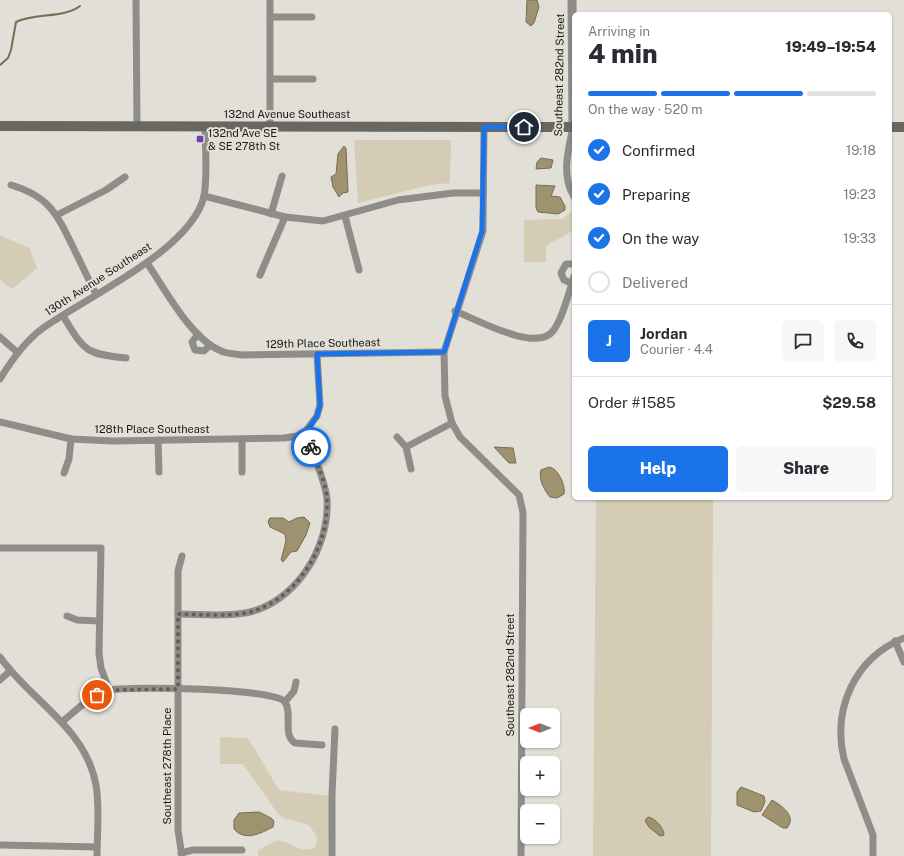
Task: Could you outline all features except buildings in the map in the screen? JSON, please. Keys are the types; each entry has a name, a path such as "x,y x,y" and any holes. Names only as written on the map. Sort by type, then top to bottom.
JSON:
{"main road":[{"name":"132nd Avenue Southeast","path":"0,126 137,125 572,127"},
{"path":"892,127 904,128"}],"street":[{"path":"136,0 137,125"},
{"path":"270,0 270,126"},
{"name":"Southeast 282nd Street","path":"572,0 572,12"},
{"path":"270,17 312,17"},
{"path":"270,80 313,79"},
{"path":"205,126 204,196 271,214 324,221 398,200 453,193 483,193"},
{"path":"406,446 452,424 445,396 444,352 455,311 481,237 484,220 484,127"},
{"name":"Southeast 282nd Street","path":"572,133 566,170 568,182 572,192"},
{"path":"271,214 282,176"},
{"path":"57,215 106,190 125,177"},
{"path":"11,185 27,189 37,196 57,215 96,294"},
{"name":"130th Avenue Southeast","path":"0,379 18,352 42,329 147,263 192,221 204,196"},
{"path":"345,216 359,270"},
{"path":"260,275 285,217"},
{"path":"147,263 198,334 208,343 204,351 195,350 192,342 198,334"},
{"path":"455,311 524,338 544,338 552,332 557,325 572,283 564,280 561,273 563,266 566,264 572,264"},
{"path":"63,316 79,342 88,350 100,356 126,358"},
{"path":"0,337 18,352"},
{"name":"129th Place Southeast","path":"208,343 219,350 243,355 444,352"},
{"path":"178,614 244,613 266,606 292,588 302,577 318,546 323,530 327,499 306,432 317,416 320,405 317,354"},
{"name":"128th Place Southeast","path":"0,422 71,439 113,441 284,438 298,436 306,432"},
{"name":"Southeast 282nd Street","path":"452,424 468,446 519,496 523,512 521,856"},
{"path":"398,437 406,446 411,469"},
{"path":"64,473 69,459 71,439"},
{"path":"242,439 242,472"},
{"path":"158,440 159,472"},
{"path":"0,548 101,548 99,622 100,658 109,690"},
{"name":"Southeast 278th Place","path":"182,556 178,571 178,830 182,855"},
{"path":"67,616 77,620 99,622"},
{"path":"873,856 870,827 844,759 840,723 846,698 857,677 877,653 895,641 904,638"},
{"path":"895,641 904,662"},
{"path":"0,657 10,670 62,722 85,752 92,769 96,786 98,856"},
{"path":"0,680 10,670"},
{"path":"285,702 294,691 296,682"},
{"path":"62,722 84,704 109,690 221,690 276,697 285,702 288,710 289,735 291,741 301,745 322,745"},
{"path":"332,856 335,729"},
{"path":"0,845 98,847"},
{"path":"182,855 193,850 242,850"}],"shaded area":[{"path":"527,0 537,0 539,7 534,23 531,26 526,22"},
{"path":"354,140 451,140 450,183 430,185 358,203"},
{"path":"344,146 346,148 348,192 343,193 339,197 333,187 331,177 336,174 338,154"},
{"path":"541,158 553,160 551,168 536,169 537,162"},
{"path":"536,185 555,186 551,196 560,197 565,206 565,210 558,214 538,212 536,208"},
{"path":"572,211 572,231 546,246 546,262 524,262 524,220 563,219"},
{"path":"0,235 29,248 37,268 12,289 0,280"},
{"path":"494,447 513,448 516,463 509,463"},
{"path":"549,467 552,468 561,478 564,487 564,494 557,498 550,497 540,477 541,470"},
{"path":"596,500 713,500 711,856 593,856"},
{"path":"304,517 310,523 306,535 297,551 291,552 283,562 281,560 286,541 285,534 270,527 268,521 270,518 283,518 289,522 297,518"},
{"path":"220,737 248,738 279,790 330,796 328,856 258,856 258,850 276,841 286,842 303,849 316,847 317,837 309,825 284,818 278,814 243,764 220,764"},
{"path":"741,787 764,796 765,802 761,811 754,812 737,805 737,792"},
{"path":"772,800 784,808 789,815 790,824 787,828 783,828 762,815"},
{"path":"259,812 274,821 273,827 258,834 248,836 238,833 234,829 234,820 239,813"},
{"path":"648,817 659,824 664,832 664,835 660,836 649,827 645,821"}],"waterway":[{"path":"0,65 8,58 11,50 16,22 31,17 58,14 74,10 80,6"}],"way so far":[{"path":"97,695 109,690 178,689 178,614 233,614 253,611 266,606 281,597 302,577 318,546 323,530 327,499 311,447"}],"place":[{"name":"132nd Ave SE & SE 278th St","path":"200,139"}],"route":[{"path":"311,447 306,432 313,424 320,405 317,354 444,352 452,322 480,243 484,220 484,127 524,127"}]}
